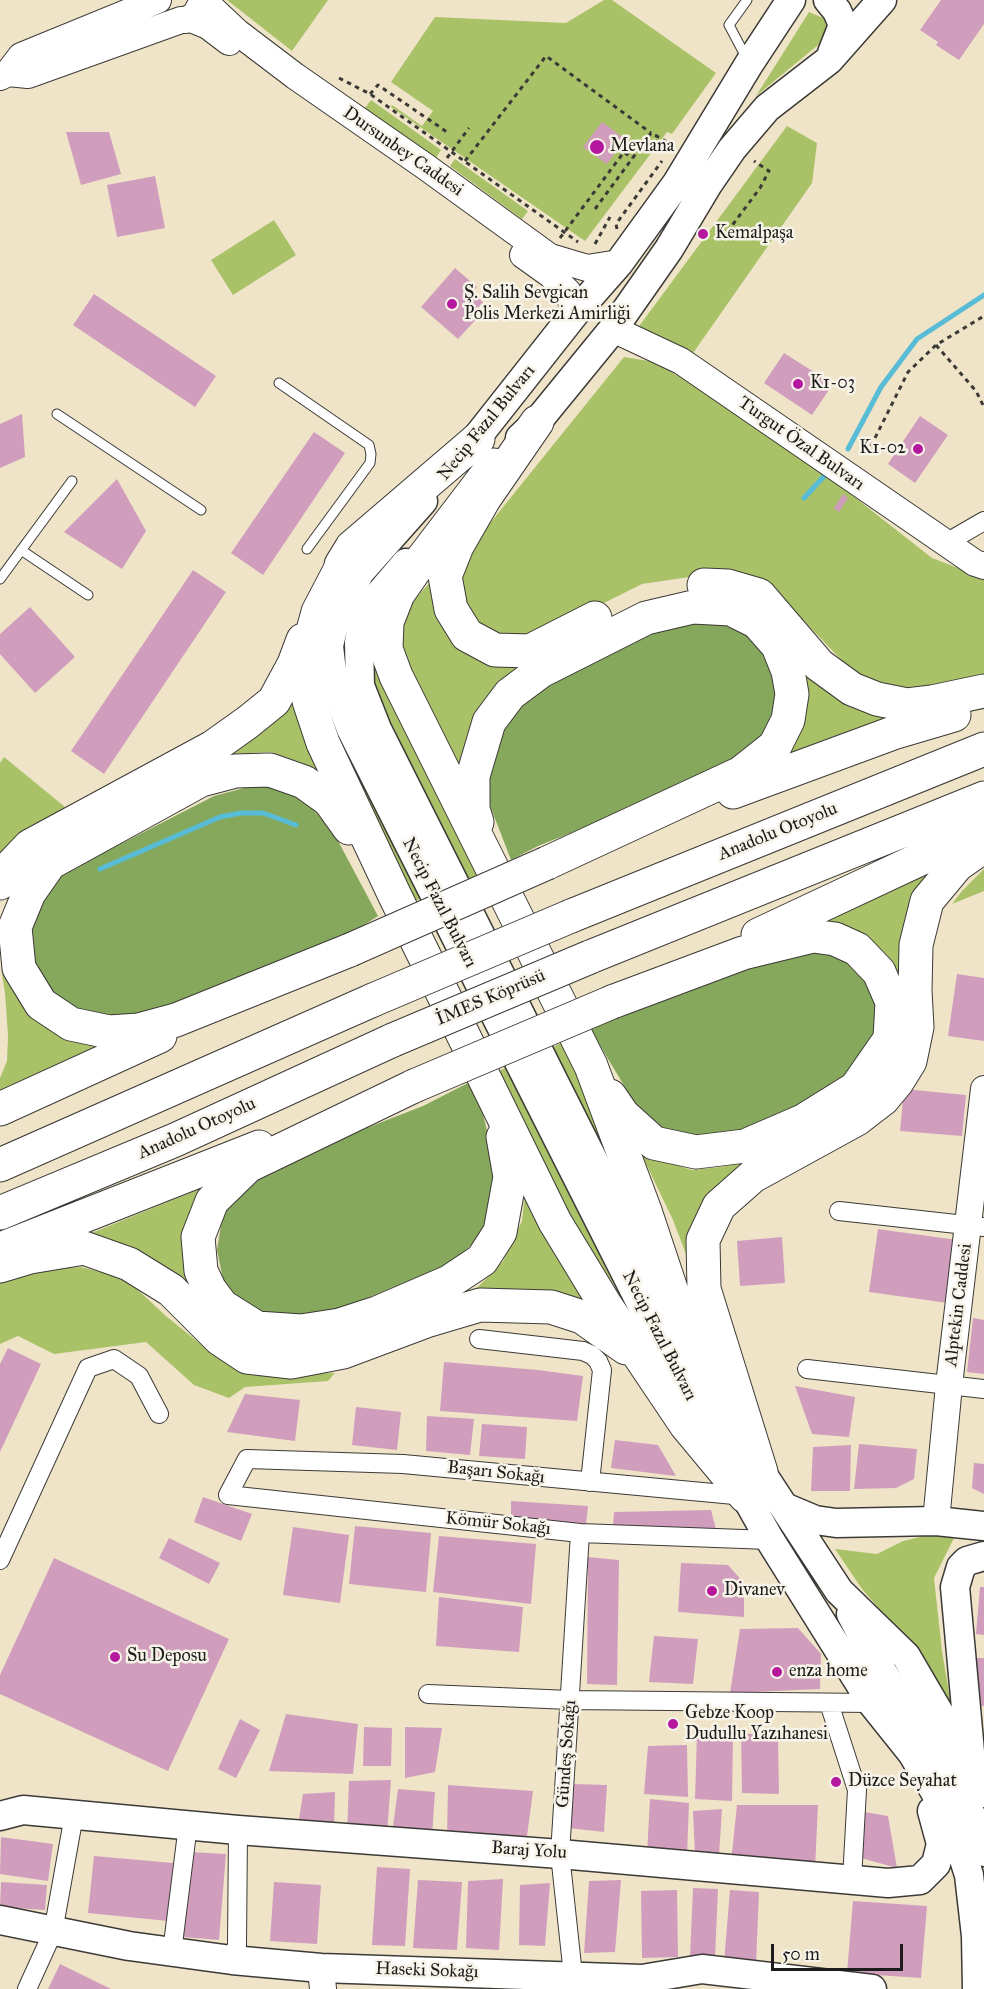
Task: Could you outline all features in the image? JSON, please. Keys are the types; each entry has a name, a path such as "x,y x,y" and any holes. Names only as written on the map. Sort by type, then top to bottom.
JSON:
{"highway":[{"path":"537,422 484,499 458,546 445,576 452,609 467,635 495,650 530,651 587,621 654,593 690,585 729,586 759,595 819,665 852,689 877,699 907,705 984,691"},
{"path":"0,883 6,871 30,846 213,747 273,700 294,664 316,605 352,547 486,452"},
{"path":"486,452 423,558 398,594 387,622 386,648 396,676 591,1066 645,1210 694,1358"},
{"path":"352,547 318,612 306,669 309,701 322,743 555,1222 606,1306 686,1425"},
{"path":"0,1109 547,863 741,773 775,746 788,720 792,694 788,671 778,646 757,622 731,609 693,607 646,618 541,671 510,694 489,722 473,776 473,809 495,875"},
{"path":"547,863 893,733 984,707"},
{"name":"Anadolu Otoyolu","path":"0,1165 571,916 984,749"},
{"path":"350,950 176,1020 139,1030 109,1032 71,1024 41,1004 19,968 15,927 29,893 50,863 201,780 236,771 270,770 304,782 329,800 395,896"},
{"name":"İMES Köprüsü","path":"393,1040 590,957 984,798"},
{"path":"0,1250 414,1086 612,1002 984,830"},
{"path":"753,1484 704,1288 702,1240 719,1206 753,1176 857,1119 883,1099 897,1082 910,1061 917,1027 916,945 927,901 957,865 984,846"},
{"path":"591,1066 623,1115 654,1143 696,1152 745,1146 803,1121 856,1088 890,1040 892,1002 879,972 857,949 835,939 813,936 743,953 612,1002"},
{"name":"Anadolu Otoyolu","path":"0,1213 175,1140 393,1040"},
{"path":"414,1086 248,1166 212,1201 198,1237 201,1271 210,1290 222,1306 257,1328 301,1331 340,1324 377,1312 449,1282 482,1260 500,1232 510,1177 492,1092"},
{"path":"0,1266 30,1257 84,1248 129,1264 171,1290 220,1339 247,1357 291,1362 343,1352 480,1305 552,1307 582,1317 631,1351 686,1425 753,1484"}],"main road":[{"path":"4,75 21,56 158,0"},
{"name":"Necip Fazıl Bulvarı","path":"791,0 749,64 677,183 619,263 575,314 486,452 363,619 359,642 360,686 377,729 694,1358 753,1484 770,1540 872,1703 912,1753 935,1792 958,1841 969,1875 976,1936 976,1989"},
{"path":"772,28 794,6 808,0"},
{"path":"828,0 837,11 843,25 829,60"},
{"name":"Necip Fazıl Bulvarı","path":"882,0 829,60 767,108 732,149 669,249 613,329 537,422 486,452 360,572 335,619 329,646 333,681 351,729 674,1369 753,1484 784,1507 839,1591 906,1656 980,1773"},
{"path":"4,75 28,75 188,8"},
{"name":"Dursunbey Caddesi","path":"188,8 237,32 295,76 550,257 587,268 619,263"},
{"name":"Dursunbey Caddesi","path":"188,8 208,26 550,275 568,292 575,314"},
{"name":"Turgut Özal Bulvarı","path":"613,329 681,361 975,563 984,566"},
{"name":"Alptekin Caddesi","path":"936,1521 949,1385 977,1226 984,1089"},
{"path":"784,1507 815,1520 836,1523 936,1521 984,1526"},
{"path":"980,1773 955,1587 961,1567 967,1561 984,1556"},
{"path":"839,1591 899,1698 932,1740 952,1774 971,1815 984,1852"},
{"name":"Baraj Yolu","path":"0,1816 23,1810 238,1830 560,1854 888,1883 920,1880 936,1864 941,1845 931,1807 912,1753"},
{"name":"Haseki Sokağı","path":"0,1920 53,1932 232,1960 333,1979 573,1976 642,1979 702,1969 872,1989"},
{"path":"642,1979 720,1989"}],"street":[{"path":"946,543 984,520"},
{"path":"839,1211 977,1226"},
{"path":"479,1340 583,1351 598,1361 602,1370 590,1482"},
{"path":"0,1560 88,1368 114,1359 139,1376 159,1414"},
{"path":"807,1369 984,1389"},
{"name":"Başarı Sokağı","path":"228,1495 247,1459 403,1464 590,1482 753,1484"},
{"name":"Kömür Sokağı","path":"228,1495 580,1533 770,1540"},
{"name":"Gündeş Sokağı","path":"573,1976 560,1854 580,1533"},
{"path":"428,1694 570,1700 872,1703"},
{"path":"829,1703 857,1790 852,1879"},
{"path":"27,1989 53,1932 74,1815"},
{"path":"172,1952 188,1825"},
{"path":"232,1960 237,1945 238,1830"}],"lane":[{"path":"747,0 729,25 749,64"},
{"path":"279,383 369,445 371,454 370,463 307,549"},
{"path":"57,414 201,510"},
{"path":"0,579 72,481"},
{"path":"21,550 88,596"}],"path":[{"path":"465,161 546,56 651,133 664,140 673,149"},
{"path":"339,78 370,94 565,232 624,152 632,158"},
{"path":"370,94 378,85 447,132"},
{"path":"446,159 469,128"},
{"path":"595,208 651,133"},
{"path":"722,239 770,171 754,161"},
{"path":"591,251 610,217"},
{"path":"871,446 908,372 936,345 984,316"},
{"path":"936,345 976,391 984,407"}],"green space":[{"path":"227,0 328,0 292,51"},
{"path":"604,0 612,0 716,73 672,134 667,132 585,241 391,107 392,105 422,126 433,111 391,82 435,17 566,23"},
{"path":"809,12 830,21 829,36 756,96"},
{"path":"371,100 441,150 435,159 365,108"},
{"path":"787,126 817,143 812,183 691,356 637,329"},
{"path":"455,159 528,211 522,219 450,166"},
{"path":"274,220 296,255 233,295 211,260"},
{"path":"624,357 655,362 773,433 932,558 984,578 984,682 934,693 889,689 851,670 805,622 744,578 703,575 642,584 522,642 477,629 460,592 466,553"},
{"path":"436,576 460,648 490,666 536,658 475,721 463,749 457,782 396,641 407,607"},
{"path":"693,618 734,624 748,631 773,662 777,719 754,753 708,778 538,846 511,860 491,808 486,785 502,720 552,683 635,636"},
{"path":"376,653 485,872 466,881 372,682"},
{"path":"800,654 919,712 772,765"},
{"path":"297,688 298,710 304,740 322,775 305,764 271,752 230,754"},
{"path":"328,714 420,899 407,904 321,721"},
{"path":"4,757 65,807 15,840 0,856 0,763"},
{"path":"259,784 291,793 314,810 337,839 378,916 344,938 179,1007 117,1020 72,1012 44,990 29,965 29,926 51,886 66,872 214,796"},
{"path":"939,865 904,994 811,927"},
{"path":"984,869 984,891 952,904 962,891"},
{"path":"804,949 836,955 862,971 877,1005 876,1045 848,1079 745,1135 707,1142 659,1130 634,1102 590,1029 756,964"},
{"path":"1,968 12,988 116,1044 0,1098 0,1078 7,1061 8,1036"},
{"path":"565,1041 621,1185 551,1048"},
{"path":"509,1066 614,1285 557,1196 493,1074"},
{"path":"468,1083 483,1114 496,1183 482,1235 451,1264 335,1311 293,1318 267,1316 238,1300 223,1279 217,1250 221,1225 217,1221 233,1198 253,1180 351,1134 423,1106"},
{"path":"637,1145 657,1158 691,1170 751,1161 687,1257 673,1220"},
{"path":"526,1184 607,1317 453,1301 479,1286 503,1261 522,1221"},
{"path":"209,1185 207,1314 82,1237"},
{"path":"81,1267 126,1279 209,1351 256,1374 335,1373 328,1381 245,1387 229,1398 194,1385 146,1342 54,1354 18,1336 0,1344 0,1280 27,1271"},
{"path":"937,1533 955,1536 934,1578 951,1705 920,1656 862,1589 835,1549 877,1554 903,1541"}],"building":[{"path":"941,0 984,0 984,24 959,60 936,45 938,42 920,30"},
{"path":"602,122 625,139 607,164 583,147"},
{"path":"66,132 109,132 121,174 81,185"},
{"path":"155,176 165,228 117,237 107,185"},
{"name":"Ş. Salih Sevgican Polis Merkezi Amirliği","path":"455,268 477,287 472,292 483,302 474,312 479,316 458,339 421,307"},
{"path":"94,294 216,376 195,407 73,325"},
{"name":"K1-03","path":"784,353 833,384 812,415 764,383"},
{"path":"22,414 25,457 0,468 0,424"},
{"name":"K1-02","path":"920,416 948,435 915,483 888,464"},
{"path":"314,432 345,453 263,575 231,553"},
{"path":"117,479 146,531 122,569 64,532"},
{"path":"843,494 848,498 839,512 834,508"},
{"path":"193,570 226,592 104,774 71,751"},
{"path":"30,607 75,657 35,693 0,654 0,634"},
{"path":"957,974 984,978 984,1041 948,1036"},
{"path":"904,1089 966,1095 962,1136 900,1131"},
{"path":"878,1229 957,1240 948,1303 869,1292"},
{"path":"782,1237 785,1283 740,1286 737,1241"},
{"path":"973,1318 984,1320 984,1374 967,1372"},
{"path":"8,1348 41,1364 0,1452 0,1364"},
{"path":"444,1362 583,1376 577,1421 440,1411"},
{"path":"795,1386 855,1397 849,1437 812,1434"},
{"path":"245,1394 300,1400 295,1441 227,1432"},
{"path":"356,1407 401,1412 397,1450 352,1445"},
{"path":"427,1416 474,1419 470,1455 426,1451"},
{"path":"482,1424 527,1427 525,1459 479,1456"},
{"path":"615,1440 658,1445 676,1476 611,1468"},
{"path":"859,1444 917,1449 914,1479 896,1488 854,1489"},
{"path":"851,1445 850,1491 811,1491 813,1447"},
{"path":"974,1463 984,1464 984,1494 972,1488"},
{"path":"203,1497 252,1514 241,1541 194,1522"},
{"path":"511,1501 588,1506 586,1525 511,1518"},
{"path":"711,1510 716,1529 613,1528 614,1512"},
{"path":"355,1526 431,1533 426,1592 349,1584"},
{"path":"293,1527 349,1535 340,1603 283,1595"},
{"path":"439,1536 536,1544 531,1604 433,1592"},
{"path":"169,1538 220,1563 209,1584 159,1558"},
{"path":"588,1557 619,1560 617,1685 587,1684"},
{"name":"Su Deposu","path":"54,1558 229,1639 168,1771 0,1694 0,1675"},
{"name":"Divanev","path":"681,1563 728,1565 744,1583 744,1617 678,1612"},
{"path":"980,1587 984,1587 984,1635 976,1634"},
{"path":"439,1597 523,1607 519,1652 436,1646"},
{"name":"enza home","path":"798,1628 821,1654 820,1689 730,1693 740,1629"},
{"path":"654,1636 698,1639 693,1684 649,1682"},
{"path":"974,1658 984,1658 984,1706 973,1706"},
{"path":"286,1714 358,1724 353,1774 269,1771"},
{"path":"240,1719 260,1730 236,1778 218,1769"},
{"path":"364,1727 392,1728 391,1766 363,1766"},
{"path":"405,1727 442,1728 435,1772 405,1778"},
{"path":"741,1733 778,1736 779,1794 742,1793"},
{"path":"697,1734 733,1737 732,1801 695,1799"},
{"path":"687,1745 688,1797 644,1794 648,1746"},
{"path":"391,1780 387,1834 347,1833 349,1781"},
{"path":"572,1784 607,1785 604,1832 569,1828"},
{"path":"448,1785 533,1791 526,1844 447,1840"},
{"path":"398,1789 435,1792 432,1837 392,1834"},
{"path":"335,1792 334,1827 298,1825 303,1794"},
{"path":"650,1799 689,1803 687,1856 647,1854"},
{"path":"737,1805 818,1805 815,1869 731,1862"},
{"path":"722,1809 719,1855 695,1855 693,1811"},
{"path":"865,1812 888,1816 897,1868 861,1858"},
{"path":"1,1837 53,1844 48,1881 0,1874"},
{"path":"189,1852 226,1854 219,1940 182,1937"},
{"path":"94,1856 173,1863 168,1921 88,1913"},
{"path":"377,1867 410,1869 405,1946 372,1945"},
{"path":"503,1879 499,1950 466,1948 468,1881"},
{"path":"418,1880 462,1882 457,1950 413,1948"},
{"path":"621,1880 615,1952 584,1953 589,1881"},
{"path":"1,1882 47,1885 45,1910 0,1907"},
{"path":"274,1882 321,1885 317,1944 270,1941"},
{"path":"550,1883 545,1946 519,1945 520,1885"},
{"path":"693,1888 718,1889 715,1958 690,1957"},
{"path":"677,1890 678,1957 642,1958 641,1891"},
{"path":"730,1890 759,1892 756,1965 724,1962"},
{"path":"853,1901 927,1906 921,1978 847,1973"},
{"path":"60,1964 111,1989 48,1989"}],"waterway":[{"path":"848,449 881,387 917,339 984,295"},
{"path":"804,498 828,472"},
{"path":"100,869 220,817 241,813 263,813 296,825"}],"place":[{"name":"Mevlana","path":"597,147"},
{"name":"Kemalpaşa","path":"703,234"},
{"name":"Ş. Salih Sevgican Polis Merkezi Amirliği","path":"452,304"},
{"name":"K1-03","path":"798,384"},
{"name":"K1-02","path":"918,449"},
{"name":"Divanev","path":"712,1591"},
{"name":"Su Deposu","path":"115,1657"},
{"name":"enza home","path":"777,1672"},
{"name":"Gebze Koop Dudullu Yazıhanesi","path":"673,1724"},
{"name":"Düzce Seyahat","path":"836,1782"}]}
